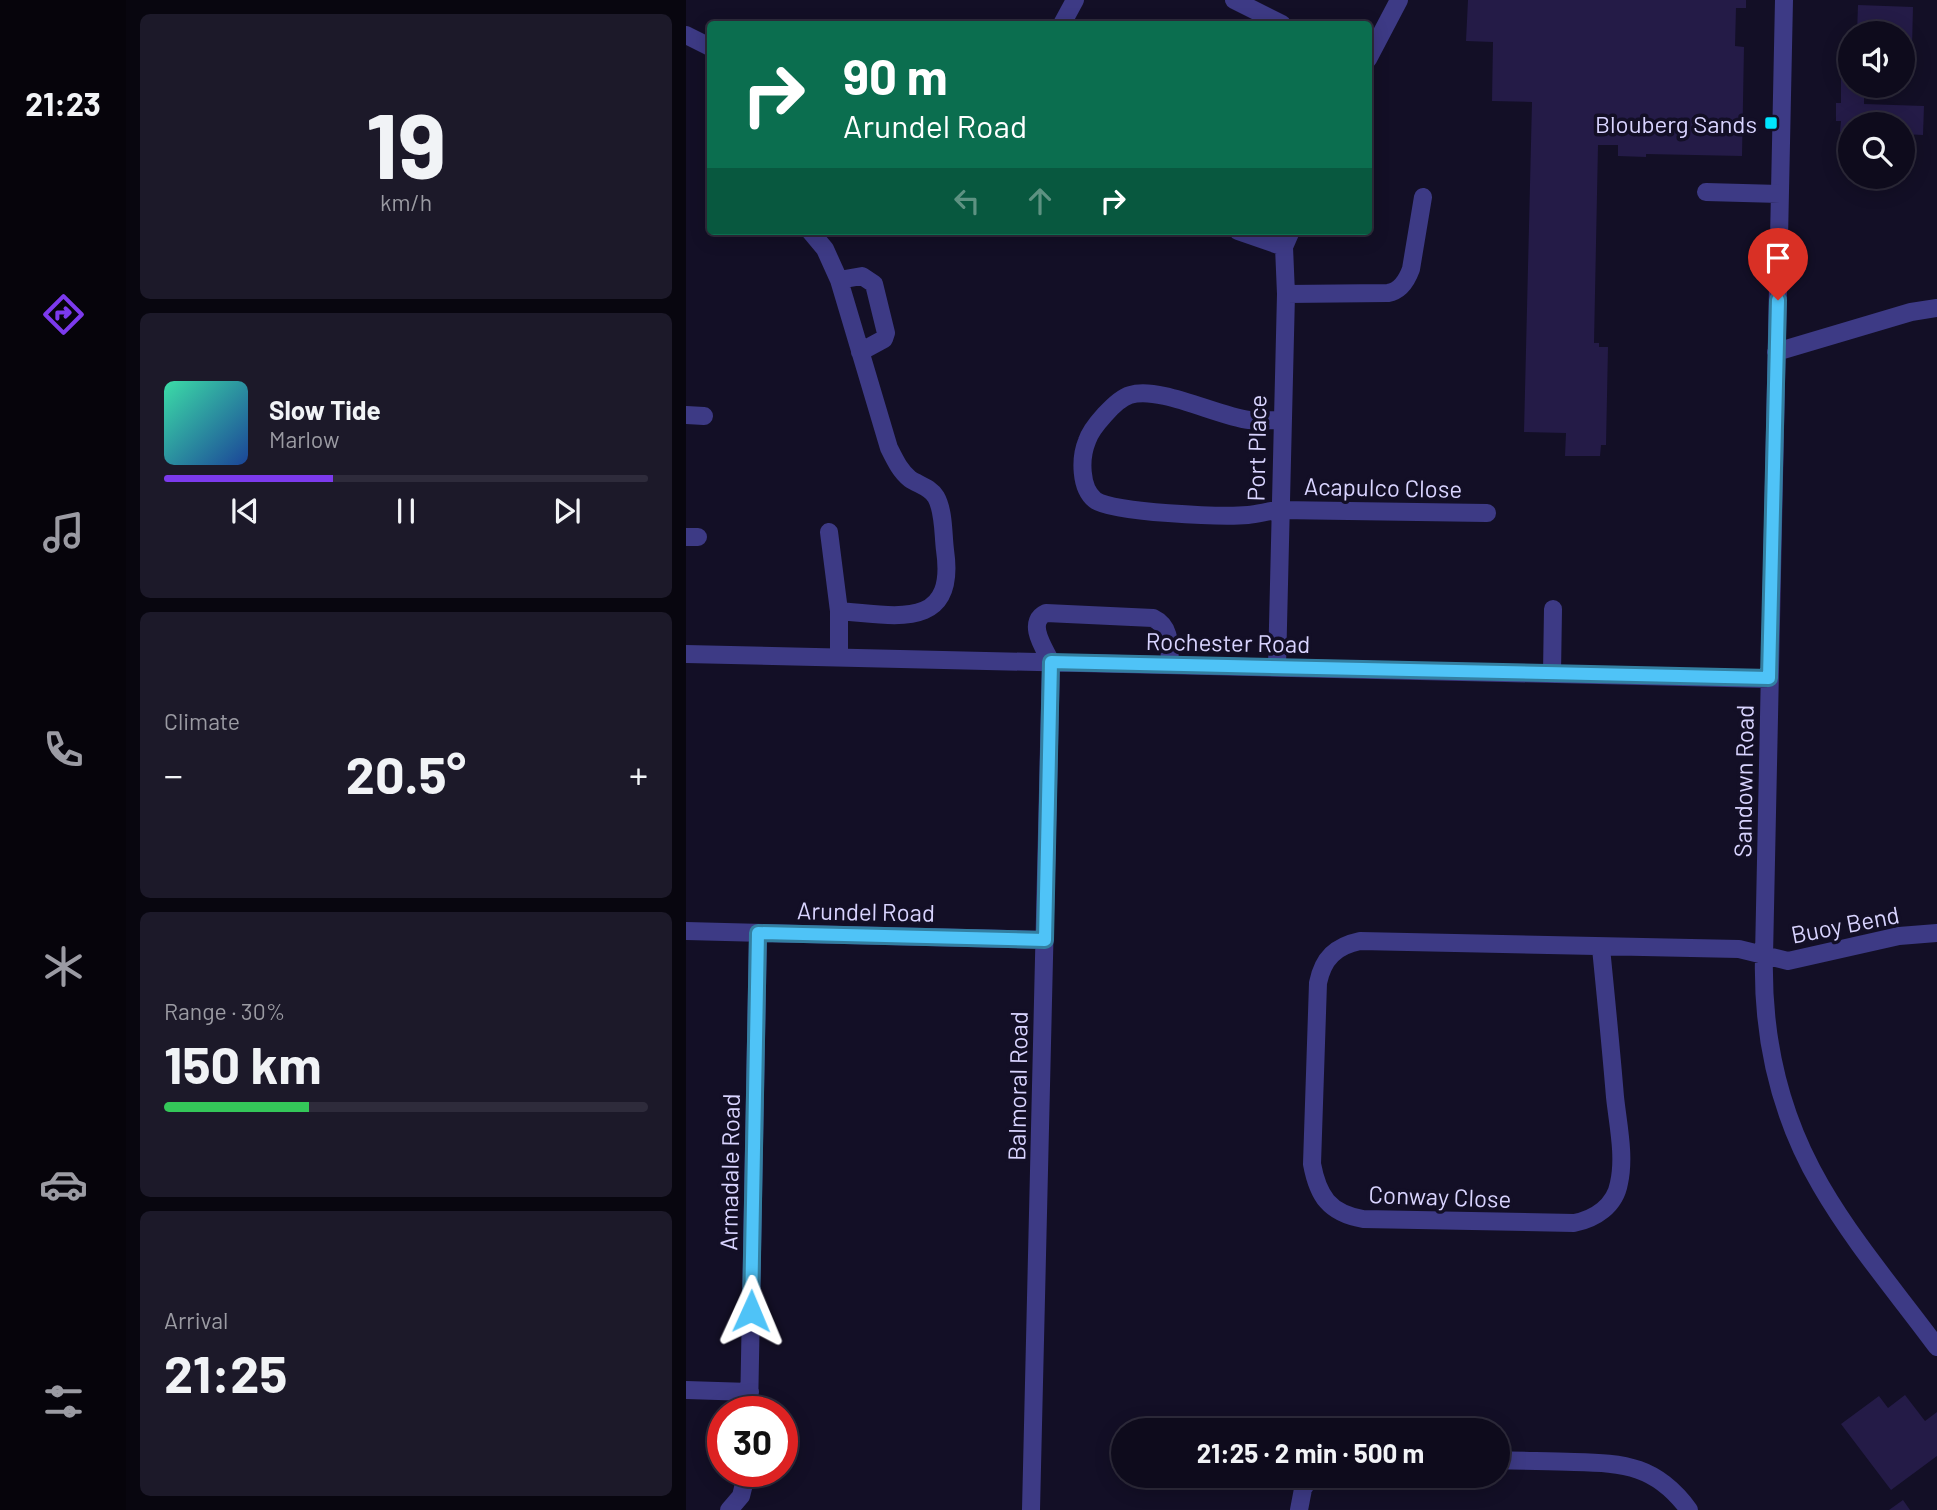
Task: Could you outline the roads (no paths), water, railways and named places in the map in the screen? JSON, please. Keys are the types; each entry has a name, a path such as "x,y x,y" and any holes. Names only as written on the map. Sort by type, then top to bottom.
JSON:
{"street":[{"path":"1064,21 1075,0"},
{"path":"1234,0 1276,21"},
{"path":"1372,51 1399,0"},
{"name":"Sandown Road","path":"1784,0 1763,992 1772,1059 1784,1103 1805,1156 1840,1216 1937,1347"},
{"path":"686,35 707,46"},
{"path":"1706,192 1780,194"},
{"path":"1286,295 1388,293 1398,289 1408,278 1411,269 1423,197"},
{"path":"813,235 825,249 839,281 889,448 896,463 911,479 934,494 939,503 946,558 944,585 939,598 929,610 916,615 900,616 839,611"},
{"path":"1262,235 1287,239"},
{"name":"Port Place","path":"1277,667 1287,239"},
{"path":"839,281 862,276 874,284 886,333 884,339 860,352"},
{"path":"1776,352 1911,312 1937,308"},
{"name":"Acapulco Close","path":"1281,421 1249,420 1164,397 1128,395 1106,414 1088,437 1084,449 1083,478 1087,491 1095,500 1106,506 1128,511 1247,515 1279,510 1487,513"},
{"path":"829,532 839,611 839,657"},
{"path":"1552,673 1553,609"},
{"path":"1051,662 1036,632 1038,618 1046,613 1156,619 1168,633 1170,665"},
{"name":"Rochester Road","path":"686,654 1769,678"},
{"name":"Balmoral Road","path":"1031,1510 1051,662"},
{"name":"Arundel Road","path":"686,931 1045,940"},
{"name":"Armadale Road","path":"750,1396 758,933"},
{"name":"Buoy Bend","path":"1764,956 1788,961 1899,936 1937,933"},
{"name":"Conway Close","path":"1601,948 1620,1146 1619,1183 1614,1197 1605,1208 1594,1217 1574,1223 1363,1219 1335,1210 1315,1183 1312,1164 1318,983 1328,957 1347,944 1360,941 1739,949 1764,956"},
{"path":"686,1390 750,1392"},
{"path":"1510,1460 1614,1463 1633,1467 1665,1483 1689,1510"},
{"path":"729,1510 745,1487"},
{"path":"1300,1510 1304,1488"}],"place":[{"name":"Blouberg Sands","path":"1771,123"}]}
